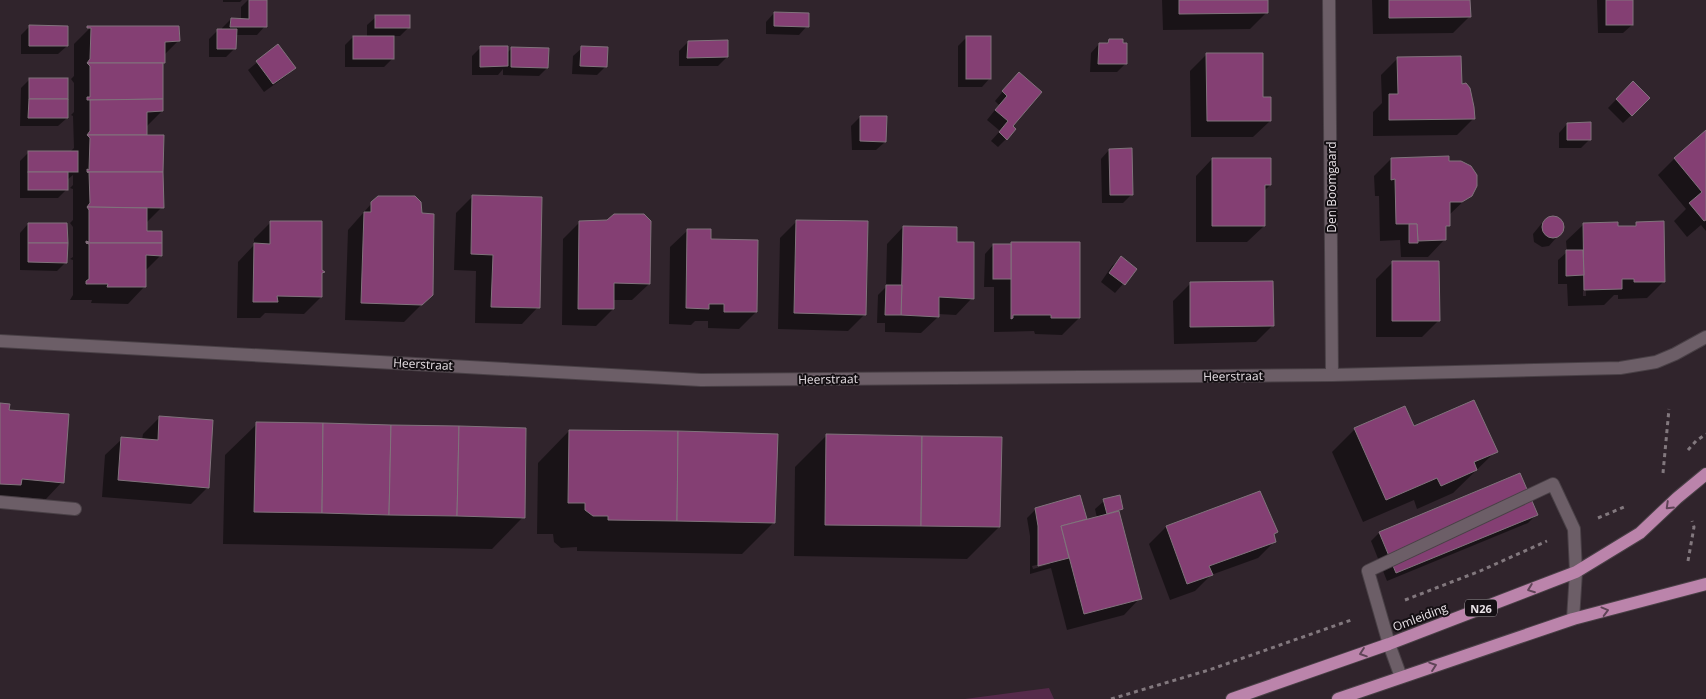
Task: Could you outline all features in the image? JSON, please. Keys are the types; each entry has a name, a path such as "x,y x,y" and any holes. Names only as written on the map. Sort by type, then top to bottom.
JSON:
{"main road":[{"name":"Omleiding","path":"1232,699 1389,644 1576,572 1640,533 1706,474"},
{"path":"1338,699 1573,619 1693,589 1706,584"}],"street":[{"name":"Den Boomgaard","path":"1329,0 1332,375"},
{"name":"Heerstraat","path":"0,341 701,380 1332,375 1620,368 1656,362 1706,337"},
{"path":"1401,677 1389,644 1368,571 1553,484 1574,529 1576,572 1573,619"},
{"path":"0,502 75,509"}],"path":[{"path":"1669,409 1662,482 1685,508 1694,527 1688,566 1693,589"},
{"path":"1684,455 1696,441 1706,434"},
{"path":"1112,699 1209,670 1380,609 1480,571 1630,503"}],"shaded area":[{"path":"1049,688 1054,699 965,699"}],"building":[{"path":"249,0 267,0 267,27 230,27 231,18 249,19"},
{"path":"1179,0 1268,0 1268,13 1179,14"},
{"path":"1389,0 1470,0 1471,17 1389,18"},
{"path":"1606,0 1633,0 1633,25 1606,25"},
{"path":"774,12 809,13 809,27 774,26"},
{"path":"375,15 410,15 410,28 375,28"},
{"path":"29,25 68,26 68,46 29,46"},
{"path":"87,26 179,26 180,41 165,42 165,63 87,63 90,59 91,28 87,28"},
{"path":"217,29 237,29 236,49 217,49"},
{"path":"353,36 394,36 394,59 353,59"},
{"path":"966,36 991,36 991,79 966,79"},
{"path":"1109,39 1123,39 1123,43 1127,43 1127,64 1098,64 1099,43 1108,43"},
{"path":"728,40 728,57 687,58 688,41"},
{"path":"278,44 296,68 273,84 256,61"},
{"path":"480,46 508,46 508,66 480,67"},
{"path":"581,46 608,47 607,67 580,66"},
{"path":"511,47 549,48 548,68 511,67"},
{"path":"1206,53 1263,53 1263,97 1271,97 1271,121 1207,121"},
{"path":"1461,56 1462,84 1466,83 1470,88 1475,119 1389,120 1389,94 1398,94 1397,57"},
{"path":"87,63 163,63 163,99 87,100 87,97 90,97 90,66"},
{"path":"1019,72 1042,92 1013,126 1016,129 1007,140 999,132 1008,121 995,110 1007,96 1002,91"},
{"path":"29,78 68,78 68,99 29,99"},
{"path":"1633,81 1650,98 1632,116 1616,99"},
{"path":"29,99 68,99 68,118 28,118"},
{"path":"163,99 163,111 147,112 147,135 87,135 90,131 90,100"},
{"path":"860,116 887,116 886,142 860,141"},
{"path":"1591,122 1591,140 1567,140 1567,123"},
{"path":"1706,130 1706,220 1704,221 1689,203 1702,192 1674,158"},
{"path":"87,135 164,135 163,172 87,172 87,169 89,170 90,138"},
{"path":"1132,148 1133,195 1110,195 1109,149"},
{"path":"28,151 78,151 78,172 28,172"},
{"path":"1449,156 1449,161 1461,161 1471,166 1477,175 1477,186 1472,196 1462,202 1450,202 1450,226 1446,226 1446,240 1418,241 1417,224 1396,224 1395,179 1391,180 1391,158"},
{"path":"1212,158 1271,158 1271,185 1265,185 1265,226 1212,226"},
{"path":"28,172 68,172 68,190 28,190"},
{"path":"89,172 163,172 164,208 87,207 90,203"},
{"path":"472,195 542,197 540,308 491,307 493,255 471,254"},
{"path":"378,196 415,196 421,202 422,213 434,214 433,295 422,305 361,303 364,212 371,212 371,202"},
{"path":"87,207 147,208 147,231 162,231 162,243 86,243 86,241 89,242 89,210"},
{"path":"614,214 644,214 651,221 650,284 614,283 614,309 578,309 579,221 607,220"},
{"path":"1549,216 1557,216 1564,223 1564,231 1557,238 1549,238 1542,231 1542,223"},
{"path":"796,220 868,221 866,315 794,313"},
{"path":"270,221 322,221 322,270 325,272 322,273 322,297 277,296 278,302 253,302 254,243 270,244"},
{"path":"1664,221 1665,282 1634,282 1634,279 1622,279 1622,289 1584,290 1583,223 1618,222 1618,226 1636,226 1636,222"},
{"path":"28,223 67,223 68,243 28,243"},
{"path":"1409,224 1417,224 1418,243 1409,243"},
{"path":"903,226 957,227 957,242 974,242 974,299 939,297 939,317 901,315"},
{"path":"687,229 711,229 711,239 758,240 757,312 724,312 724,304 709,304 709,309 686,308"},
{"path":"1011,242 1080,242 1080,318 1051,318 1051,315 1013,315 1011,319"},
{"path":"28,243 68,243 67,263 28,262"},
{"path":"86,243 162,243 162,256 146,255 146,287 107,287 108,284 86,284 86,281 89,279 89,244"},
{"path":"993,244 1011,244 1011,279 993,279"},
{"path":"1566,250 1583,250 1584,275 1566,276"},
{"path":"1121,256 1137,269 1125,285 1109,273"},
{"path":"1392,261 1439,261 1440,321 1392,321"},
{"path":"1273,281 1274,326 1190,327 1190,282"},
{"path":"886,285 902,285 901,315 885,315"},
{"path":"1474,400 1498,452 1474,462 1477,470 1441,486 1437,478 1386,500 1354,428 1405,406 1414,426"},
{"path":"0,403 10,404 9,410 69,414 64,483 22,479 21,485 0,484"},
{"path":"159,416 213,420 209,488 118,480 121,437 158,440"},
{"path":"256,422 323,423 322,513 254,512"},
{"path":"323,423 391,425 389,515 322,513"},
{"path":"391,425 459,426 457,516 389,515"},
{"path":"459,426 526,428 525,518 457,516"},
{"path":"569,430 678,431 677,521 608,520 608,516 593,516 585,510 585,503 568,503"},
{"path":"678,431 778,434 775,523 677,521"},
{"path":"826,434 922,436 921,526 825,525"},
{"path":"922,436 1002,437 1000,527 921,526"},
{"path":"1520,473 1538,515 1396,573 1379,532"},
{"path":"1260,491 1278,532 1274,534 1276,542 1209,566 1213,575 1187,584 1166,526"},
{"path":"1080,495 1087,519 1061,526 1069,558 1038,566 1038,526 1035,508"},
{"path":"1120,495 1123,509 1107,514 1103,499"},
{"path":"1119,511 1142,599 1084,614 1061,526"}]}
